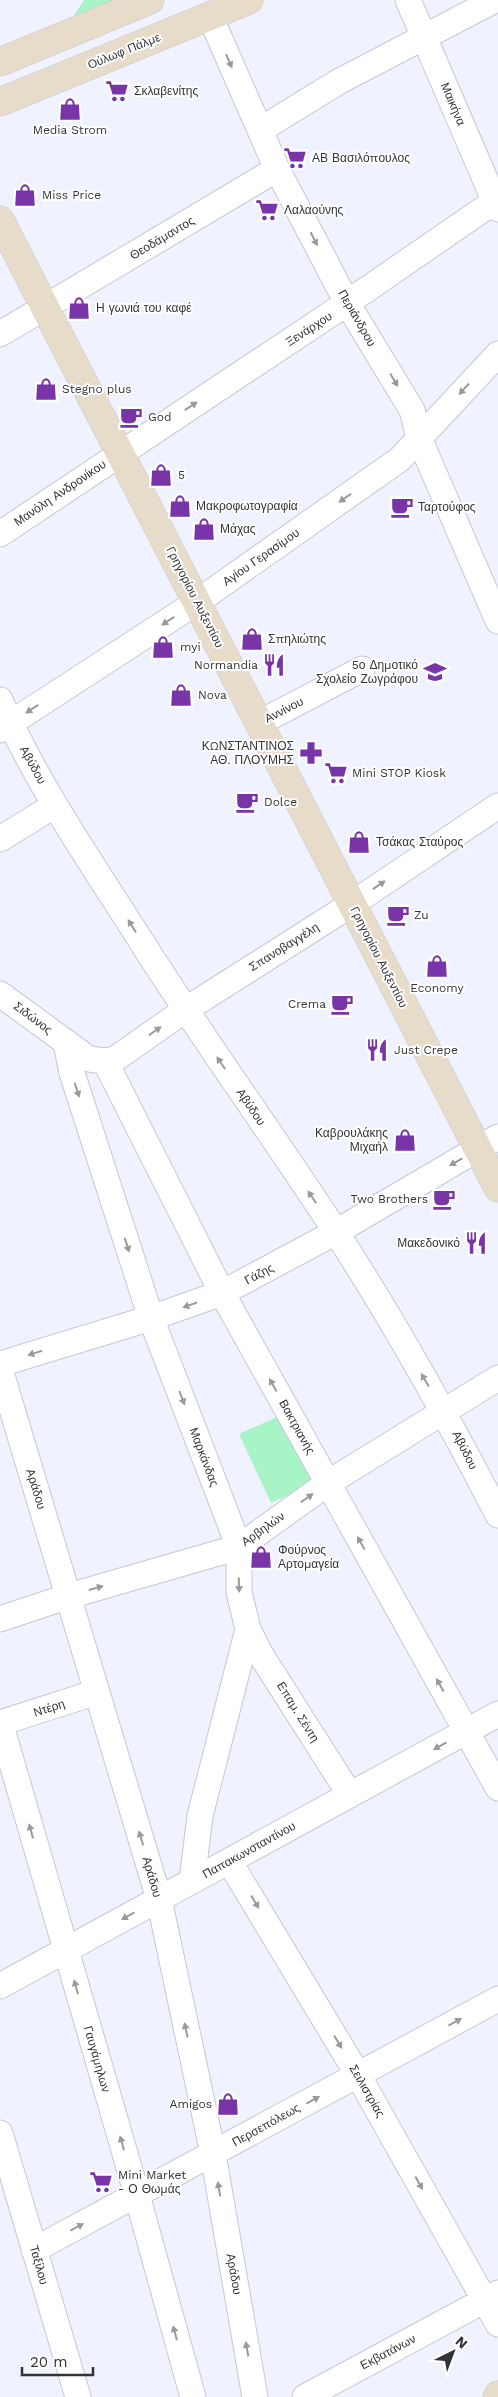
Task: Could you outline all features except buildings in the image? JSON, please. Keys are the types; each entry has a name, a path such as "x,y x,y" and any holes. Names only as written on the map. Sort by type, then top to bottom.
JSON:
{"street":[{"path":"0,62 150,0"},
{"name":"Ούλωφ Πάλμε","path":"0,102 249,0"},
{"name":"Μαικήνα","path":"408,0 496,205"},
{"path":"260,130 338,82 495,0"},
{"name":"Περιάνδρου","path":"210,16 277,169 347,304 412,410 419,438 498,621"},
{"name":"Θεοδάμαντος","path":"0,334 47,308 277,169"},
{"name":"Ξενάρχου","path":"121,452 496,205"},
{"name":"Γρηγορίου Αυξεντίου","path":"0,220 47,308 352,904 488,1143 498,1188"},
{"name":"Αγίου Γερασίμου","path":"5,727 197,602 400,459 498,354"},
{"name":"Μανόλη Ανδρονίκου","path":"0,534 121,452"},
{"name":"Αννίνου","path":"259,722 362,669"},
{"name":"Αβύδου","path":"0,700 5,727 185,1010 336,1232 444,1411 498,1515"},
{"path":"0,838 55,805"},
{"name":"Σπανοβαγγέλη","path":"110,1060 352,904 498,806"},
{"name":"Σιδώνος","path":"1,995 66,1043"},
{"path":"66,1043 89,1059 110,1060"},
{"name":"Μαρκάνδας","path":"66,1043 72,1073 151,1318 239,1547 239,1592 248,1629 200,1816 192,1881"},
{"name":"Βακτριανής","path":"110,1060 222,1294 498,1788"},
{"name":"Γάζης","path":"0,1364 151,1318 222,1294 336,1232 488,1143"},
{"name":"Αράδου","path":"0,1369 159,1899 213,2154 255,2397"},
{"name":"Αρβηλών","path":"0,1619 69,1596 239,1547 328,1483 498,1378"},
{"name":"Επαμ. Σέντη","path":"248,1629 261,1654 350,1795"},
{"name":"Ντέρη","path":"0,1723 98,1692"},
{"name":"Παπακωνσταντίνου","path":"0,1986 498,1714"},
{"name":"Γαυγάμηλων","path":"0,1723 193,2397"},
{"name":"Σειλιστρίας","path":"229,1861 491,2296 498,2324"},
{"name":"Περσεπόλεως","path":"34,2250 137,2196 498,1999"},
{"name":"Ταξίλου","path":"0,2133 78,2397"},
{"name":"Εκβατάνων","path":"305,2397 491,2296"}],"green space":[{"path":"84,0 130,0 68,25"},
{"path":"288,1412 319,1481 271,1503 239,1434"}],"place":[{"name":"Σκλαβενίτης","path":"117,91"},
{"name":"Media Strom","path":"70,109"},
{"name":"ΑΒ Βασιλόπουλος","path":"295,158"},
{"name":"Miss Price","path":"25,195"},
{"name":"Λαλαούνης","path":"267,210"},
{"name":"Η γωνιά του καφέ","path":"79,308"},
{"name":"Stegno plus","path":"46,389"},
{"name":"God","path":"131,417"},
{"name":"5","path":"161,475"},
{"name":"Μακροφωτογραφία","path":"180,506"},
{"name":"Ταρτούφος","path":"402,507"},
{"name":"Μάχας","path":"204,529"},
{"name":"Σπηλιώτης","path":"252,639"},
{"name":"myi","path":"163,647"},
{"name":"Normandia","path":"274,665"},
{"name":"5ο Δημοτικό Σχολείο Ζωγράφου","path":"435,672"},
{"name":"Nova","path":"181,695"},
{"name":"ΚΩΝΣΤΑΝΤΙΝΟΣ ΑΘ. ΠΛΟΥΜΗΣ","path":"311,753"},
{"name":"Mini STOP Kiosk","path":"336,773"},
{"name":"Dolce","path":"247,802"},
{"name":"Τσάκας Σταύρος","path":"359,842"},
{"name":"Zu","path":"398,915"},
{"name":"Economy","path":"437,966"},
{"name":"Crema","path":"342,1004"},
{"name":"Just Crepe","path":"377,1050"},
{"name":"Καβρουλάκης Μιχαήλ","path":"405,1140"},
{"name":"Two Brothers","path":"444,1199"},
{"name":"Μακεδονικό","path":"476,1243"},
{"name":"Φούρνος Αρτομαγεία","path":"261,1557"},
{"name":"Amigos","path":"228,2104"},
{"name":"Mini Market - Ο Θωμάς","path":"101,2182"}]}
